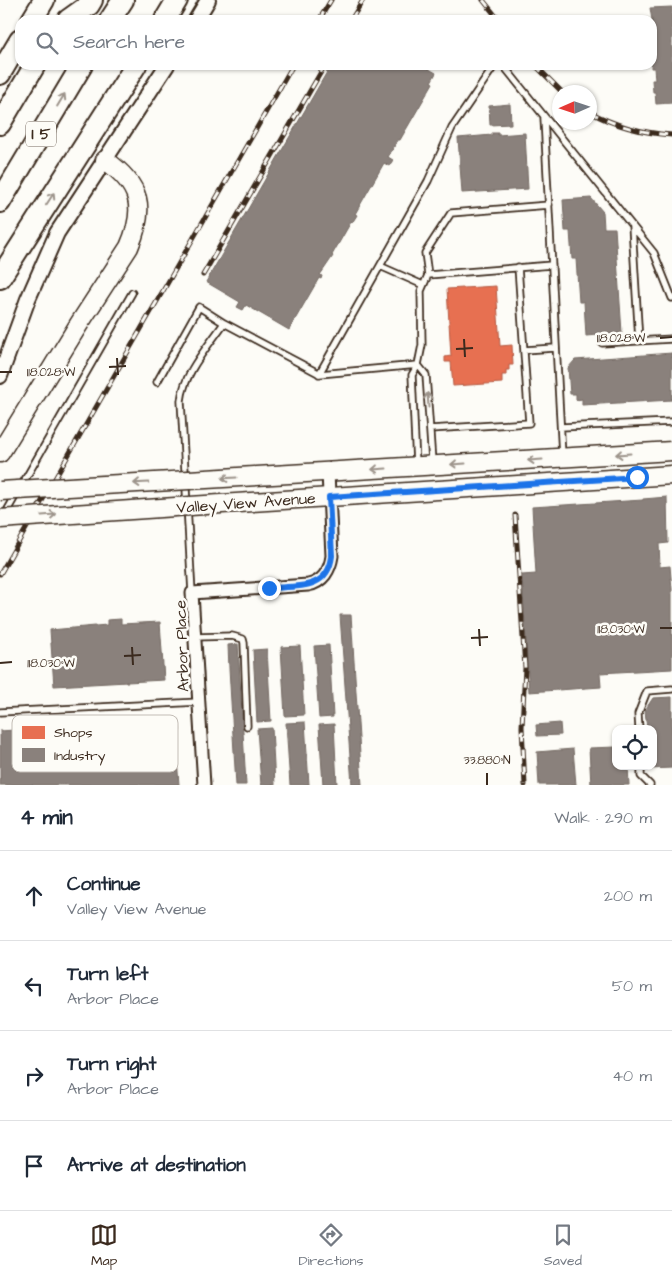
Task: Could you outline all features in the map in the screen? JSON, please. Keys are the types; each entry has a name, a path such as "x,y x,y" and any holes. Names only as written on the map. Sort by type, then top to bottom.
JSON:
{"highway":[{"path":"35,15 44,0"},
{"path":"62,15 70,0"},
{"path":"75,15 89,5 92,0"},
{"path":"113,15 123,0"},
{"path":"167,15 177,0"},
{"path":"0,74 15,48"},
{"name":"I 5","path":"0,124 32,70"},
{"name":"I 5","path":"0,202 79,70"},
{"path":"0,278 133,70"}],"main road":[{"path":"0,453 79,324 129,247 135,234 139,217 138,199 124,175 106,160"},
{"name":"Valley View Avenue","path":"0,491 328,473 672,451"},
{"name":"Valley View Avenue","path":"0,520 672,475"}],"street":[{"path":"199,15 208,0"},
{"path":"0,376 28,299 57,233 164,70"},
{"name":"Arbor Place","path":"204,785 192,593 308,585 318,581 326,574 331,561 328,473"}],"lane":[{"path":"319,374 428,181 452,128 492,70"},
{"path":"507,70 654,253 672,298"},
{"path":"544,118 562,458"},
{"path":"424,467 412,375 418,365 422,345 421,291 428,275 425,253 451,213 549,205"},
{"path":"632,226 639,341"},
{"path":"428,275 552,265"},
{"path":"380,266 423,285"},
{"path":"430,429 529,423 518,267"},
{"path":"0,520 132,293"},
{"path":"157,382 199,307 224,323 319,374 418,365"},
{"path":"192,593 181,400 182,389 224,323"},
{"path":"602,343 672,339"},
{"path":"524,350 555,348"},
{"path":"418,365 426,375 430,429 424,467"},
{"path":"561,427 672,422"},
{"path":"195,638 232,636 243,639 246,726"},
{"path":"639,725 638,714 647,691 672,689"},
{"path":"0,712 199,702"},
{"path":"641,770 642,776 650,785"}],"building: Shops":[{"path":"496,286 500,346 512,345 513,365 509,365 506,375 502,375 502,383 453,386 451,362 445,362 445,357 451,356 447,289"}],"building: Industry":[{"path":"672,7 672,103 656,104 655,92 653,92 652,80 655,80 654,70 657,70 657,15 651,15 650,8"},
{"path":"328,70 431,70 436,73 431,82 433,83 388,157 393,160 389,166 384,163 355,214 357,215 320,275 322,276 321,279 319,278 289,330 246,305 243,310 237,307 240,302 206,282"},
{"path":"510,104 511,124 490,125 489,106"},
{"path":"492,133 498,133 498,135 525,133 528,189 462,193 458,138 492,135"},
{"path":"591,198 603,212 604,228 615,228 622,333 586,336 584,302 579,302 576,259 572,259 570,231 565,231 563,200"},
{"path":"672,353 672,400 582,405 582,399 576,400 576,394 570,394 568,368 575,360"},
{"path":"667,497 668,543 659,544 660,567 670,566 672,589 672,669 600,673 601,687 529,692 522,575 536,574 532,507"},
{"path":"340,615 351,615 362,785 352,785"},
{"path":"121,619 121,624 160,622 164,680 54,686 50,630 107,625 107,620"},
{"path":"238,644 246,785 236,785 229,668 228,645"},
{"path":"329,645 333,717 319,718 314,646"},
{"path":"300,646 304,715 285,716 281,647"},
{"path":"267,649 271,721 257,722 253,650"},
{"path":"672,697 672,768 657,769 657,725 647,725 645,710 653,698"},
{"path":"179,719 180,731 178,731"},
{"path":"305,722 309,785 290,785 286,723"},
{"path":"560,723 561,735 537,736 536,725"},
{"path":"334,724 337,785 323,785 319,725"},
{"path":"272,728 275,785 261,785 257,729"},
{"path":"12,730 12,772 178,772 179,785 0,785 0,731"},
{"path":"612,747 612,770 628,770 629,785 591,785 589,748"},
{"path":"573,749 576,785 539,785 537,752"}],"railway":[{"path":"322,15 331,0"},
{"path":"354,15 363,0"},
{"path":"483,0 495,15"},
{"path":"0,574 290,70"},
{"path":"203,275 322,70"},
{"path":"540,70 555,85"},
{"path":"597,115 630,128 650,133 672,135"},
{"path":"515,515 525,668 522,727 525,785"}],"route":[{"path":"269,588 313,584 326,574 332,556 329,497 637,477"}]}
